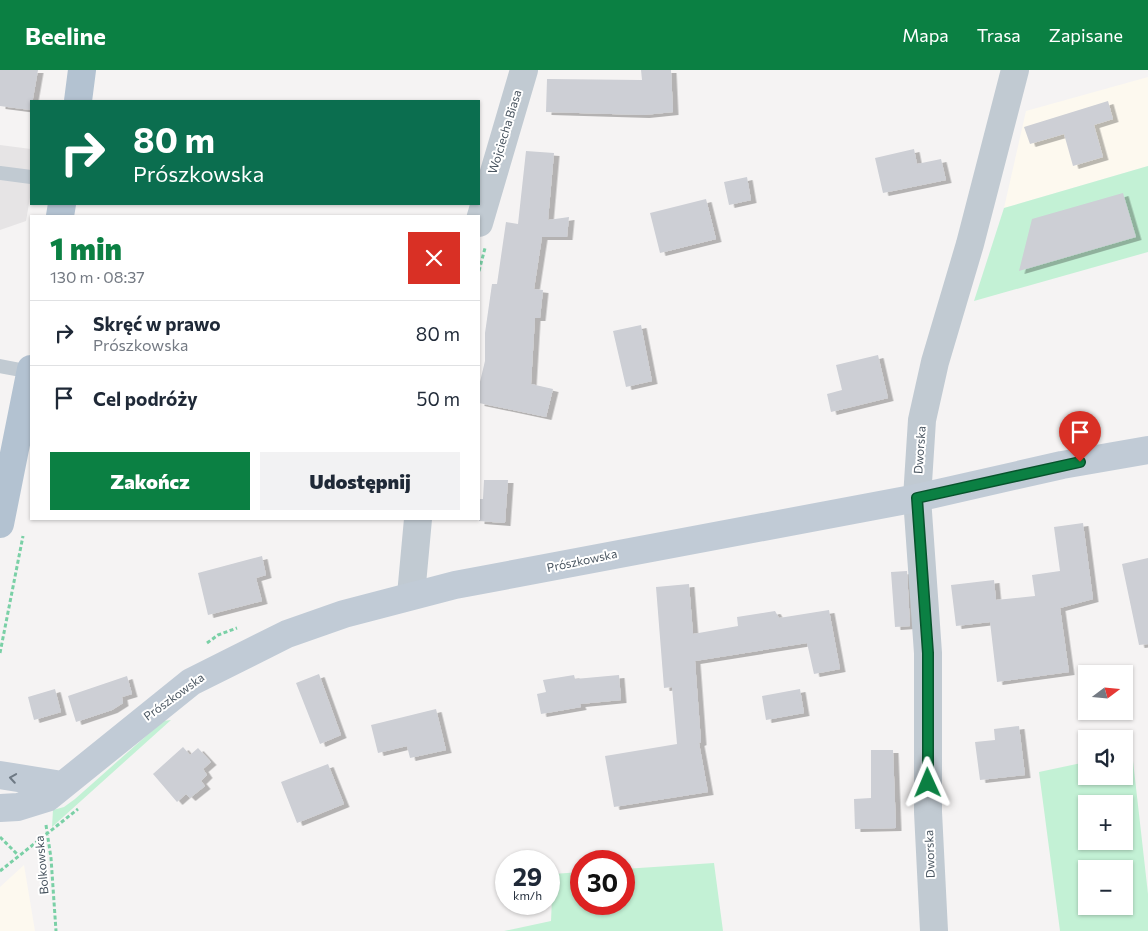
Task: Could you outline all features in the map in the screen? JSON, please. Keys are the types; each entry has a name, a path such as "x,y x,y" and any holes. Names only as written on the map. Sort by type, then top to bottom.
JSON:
{"main road":[{"path":"78,100 82,70"},
{"path":"12,530 30,378"},
{"name":"Prószkowska","path":"0,808 18,807 54,791 191,682 221,665 288,634 344,614 411,595 635,550 917,498 1062,465 1148,450"},
{"path":"0,775 54,791"}],"street":[{"name":"Wojciecha Biasa","path":"480,220 524,70"},
{"name":"Dworska","path":"934,931 928,812 928,653 917,498 922,420 928,391 995,153 1015,70"},
{"path":"411,595 418,520"}],"lane":[{"path":"0,173 30,178"},
{"path":"0,366 30,370"}],"path":[{"path":"0,653 12,530"},
{"name":"Bolkowska","path":"54,791 44,814 48,834 56,931"},
{"path":"0,871 83,804"},
{"path":"0,837 18,855"}],"shaded area":[{"path":"1148,77 1148,166 1004,208 1026,111"},
{"path":"0,145 30,149 30,198 26,221 0,230"},
{"path":"24,865 35,931 0,931 0,887"}],"green space":[{"path":"1148,166 1148,252 974,301 1004,208"},
{"path":"171,720 52,827 53,810 64,807 75,799 163,721"},
{"path":"1133,761 1148,894 1148,931 1060,931 1039,772 1078,764 1078,785 1133,785"},
{"path":"714,863 723,931 504,931 551,921 551,915 560,915 560,874 570,873 570,915 635,915 635,868"}],"building":[{"path":"0,70 38,70 33,100 30,100 30,110 0,106"},
{"path":"641,70 671,70 673,112 644,115 546,112 547,79 642,80"},
{"path":"1108,101 1113,119 1094,125 1103,157 1073,166 1064,134 1030,144 1024,127"},
{"path":"914,149 917,164 941,159 946,180 883,193 875,158"},
{"path":"526,151 554,153 548,220 569,217 567,237 542,237 534,289 543,290 540,318 535,318 531,384 553,389 546,417 480,403 480,382 485,361 485,333 492,284 497,284 506,222 518,224"},
{"path":"747,177 751,200 729,205 724,182"},
{"path":"1123,193 1136,237 1019,271 1032,219"},
{"path":"706,199 716,239 660,253 650,213"},
{"path":"641,325 652,381 626,387 613,331"},
{"path":"878,355 888,398 831,412 827,394 842,390 836,365"},
{"path":"484,480 508,480 505,523 479,521 480,499 483,499"},
{"path":"1083,523 1093,599 1060,608 1069,672 997,682 990,622 956,626 951,585 994,580 996,600 1035,596 1032,575 1060,571 1054,527"},
{"path":"262,556 266,575 256,578 262,601 208,615 198,573"},
{"path":"1148,558 1148,644 1139,645 1122,564"},
{"path":"907,571 910,626 895,627 891,572"},
{"path":"689,584 693,634 738,626 737,617 775,611 779,618 829,610 840,669 814,674 807,643 695,661 701,742 699,743 708,792 614,807 605,756 677,744 672,687 664,688 656,587"},
{"path":"319,674 341,735 320,744 296,683"},
{"path":"574,675 575,679 619,675 621,700 580,704 581,707 541,714 537,694 546,692 543,680"},
{"path":"127,676 132,694 122,697 123,703 112,710 76,722 68,696"},
{"path":"55,689 61,712 34,720 28,697"},
{"path":"800,689 804,713 766,720 762,696"},
{"path":"436,709 446,750 410,758 407,746 378,753 371,725"},
{"path":"1019,726 1025,775 980,780 975,742 995,740 994,729"},
{"path":"183,747 190,755 198,748 211,762 203,769 207,775 201,781 205,786 190,798 186,794 177,802 153,774"},
{"path":"871,750 893,750 896,828 855,829 854,799 871,798"},
{"path":"328,764 344,804 297,823 281,782"}],"route":[{"path":"928,783 928,653 917,498 1080,462"}]}
